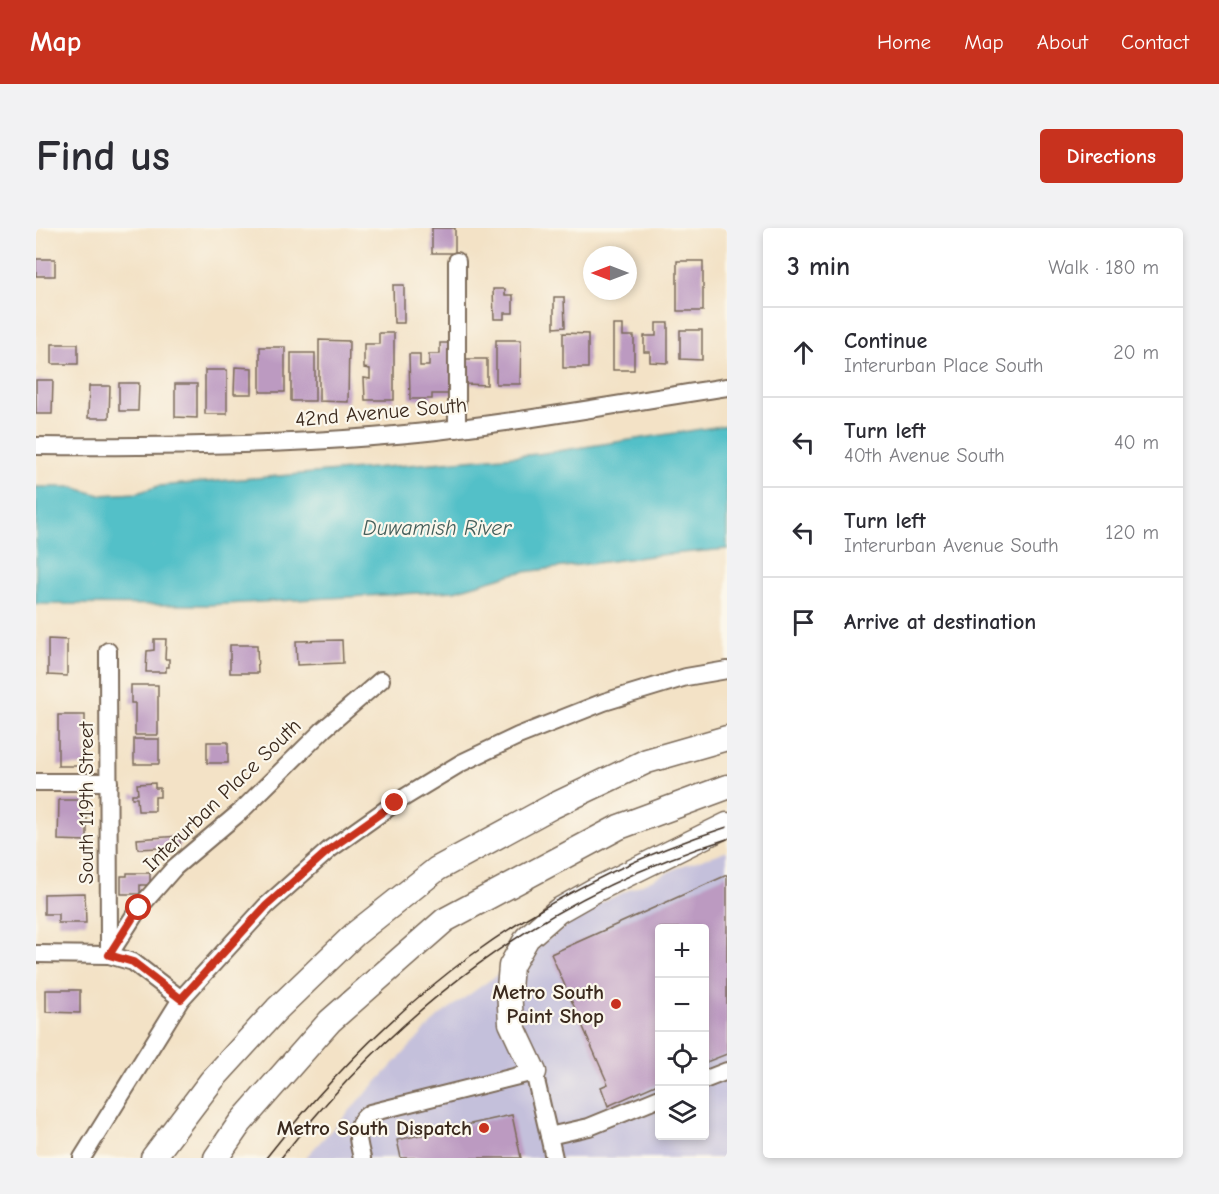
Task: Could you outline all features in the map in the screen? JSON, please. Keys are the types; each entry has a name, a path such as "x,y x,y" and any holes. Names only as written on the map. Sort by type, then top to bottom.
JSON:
{"highway":[{"path":"153,1158 212,1080 277,1009 355,934 437,869 553,806 647,761 727,738"},
{"path":"216,1158 240,1123 330,1022 445,920 618,827 727,787"},
{"path":"534,1072 512,1023 509,989 511,966 527,938 558,911 595,890 727,825"}],"street":[{"path":"457,261 457,429"},
{"name":"42nd Avenue South","path":"36,446 241,445 373,437 457,429 727,387"},
{"name":"South 119th Street","path":"108,651 109,955"},
{"path":"82,1158 181,999 266,906 330,849 414,791 461,763 518,736 604,702 686,677 727,670"},
{"name":"Interurban Place South","path":"109,955 139,908 176,867 240,812 324,729 381,680"},
{"path":"36,782 109,782"},
{"path":"36,954 109,955 133,962 181,999"},
{"path":"709,1078 727,1071"},
{"path":"362,1158 357,1135 358,1126 370,1113 534,1072 554,1158"},
{"path":"549,1136 589,1127 655,1100"}],"shaded area":[{"path":"727,851 727,1158 305,1158 439,1016 596,905 684,865"}],"water":[{"name":"Duwamish River","path":"727,425 727,549 516,573 454,591 208,605 36,604 36,487 72,487 100,495 137,493 159,486 538,454"}],"building":[{"path":"432,228 455,228 455,253 432,253"},
{"path":"36,259 55,259 55,276 36,276"},
{"path":"677,261 703,261 703,311 677,311"},
{"path":"393,285 404,285 404,323 394,323"},
{"path":"493,289 505,289 505,295 513,295 513,313 504,313 504,319 494,319"},
{"path":"554,297 564,297 565,327 554,328"},
{"path":"656,323 668,323 668,363 650,362 650,352 644,352 644,336 656,336"},
{"path":"613,325 623,325 623,336 634,336 634,370 613,370"},
{"path":"680,330 702,330 702,360 680,359"},
{"path":"379,333 394,333 394,400 365,400 364,378 370,379 370,369 364,368 364,344 379,344"},
{"path":"563,333 588,334 588,368 563,368"},
{"path":"319,340 349,341 348,402 319,401"},
{"path":"496,340 521,340 520,384 496,384"},
{"path":"440,343 453,343 454,394 432,394 432,399 410,399 409,354 420,354 420,366 429,366 429,354 440,354"},
{"path":"52,344 78,344 78,364 52,364"},
{"path":"260,347 285,347 285,392 260,392"},
{"path":"291,353 315,353 315,401 291,401"},
{"path":"466,359 487,359 487,385 466,384"},
{"path":"235,367 252,368 252,394 234,394"},
{"path":"205,370 227,370 227,414 205,414"},
{"path":"36,380 53,380 52,414 36,414"},
{"path":"119,383 139,383 138,411 119,411"},
{"path":"175,384 197,384 197,418 175,417"},
{"path":"89,386 110,386 109,418 88,418"},
{"path":"48,639 67,640 67,676 48,675"},
{"path":"154,639 166,639 165,659 169,659 169,667 166,667 166,672 146,672 147,651 154,650"},
{"path":"342,640 343,663 297,665 296,641"},
{"path":"230,645 257,645 258,673 230,673"},
{"path":"131,685 158,685 158,735 135,735 135,703 131,703"},
{"path":"58,715 85,715 85,766 58,766"},
{"path":"134,739 159,739 159,764 134,764"},
{"path":"207,742 228,742 228,763 207,763"},
{"path":"155,783 155,788 160,788 160,797 155,797 155,811 138,811 137,798 132,798 132,794 138,794 137,784"},
{"path":"59,800 87,800 87,841 58,840"},
{"path":"180,836 180,847 138,849 137,839"},
{"path":"127,873 150,873 150,885 140,885 140,894 121,894 121,876 127,876"},
{"name":"Metro South Paint Shop","path":"727,875 727,1054 709,1061 709,924 655,924 655,1085 608,1106 601,1087 608,1084 551,954"},
{"path":"85,893 86,923 58,923 58,914 44,914 44,894"},
{"path":"46,990 80,990 80,1013 46,1012"},
{"name":"Metro South Dispatch","path":"512,1115 521,1158 401,1158 397,1140"}],"tram line":[{"path":"266,1158 314,1100 364,1048 416,999 471,956 529,917 590,882 656,852 727,827"},
{"path":"281,1158 326,1104 374,1053 425,1006 479,964 536,925 597,892 660,863 727,839"}],"place":[{"name":"Metro South Paint Shop","path":"616,1004"},
{"name":"Metro South Dispatch","path":"484,1128"}],"route":[{"path":"139,908 109,955 133,962 181,999 266,906 330,849 395,803"}]}
